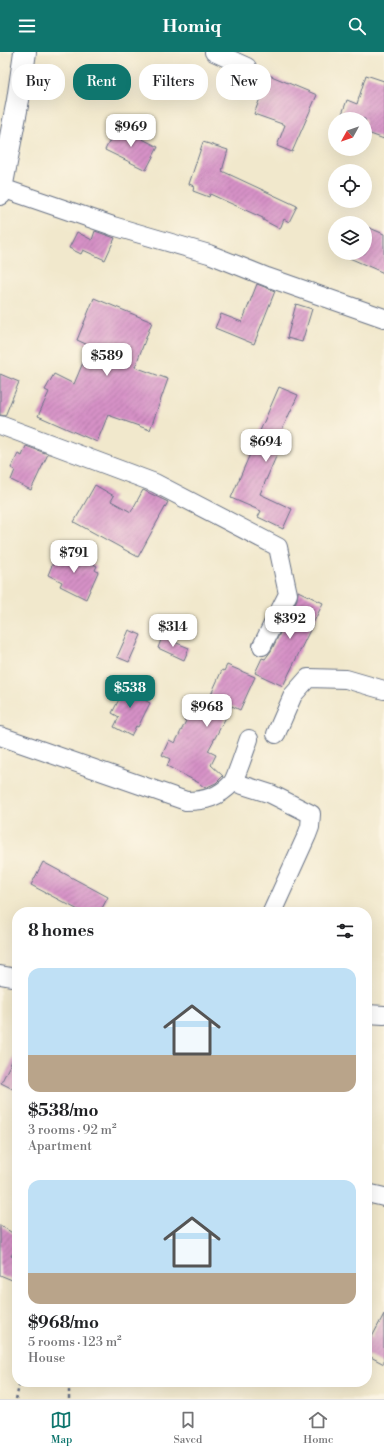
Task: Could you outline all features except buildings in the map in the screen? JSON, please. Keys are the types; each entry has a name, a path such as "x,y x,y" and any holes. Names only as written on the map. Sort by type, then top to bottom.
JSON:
{"street":[{"path":"25,52 1,191 209,254 267,277 384,318"},
{"path":"214,52 240,64"},
{"path":"0,425 155,483 278,547 288,594 262,646"},
{"path":"276,734 293,695 308,678 346,679 384,690"},
{"path":"0,736 186,801 197,801 211,798 233,782 249,739"},
{"path":"233,782 271,794 311,814 310,827 307,835 274,907"},
{"path":"0,975 12,977"},
{"path":"372,1014 384,1015"},
{"path":"372,1194 384,1197"}],"path":[{"path":"16,1399 19,1387"},
{"path":"69,1387 69,1399"}]}
